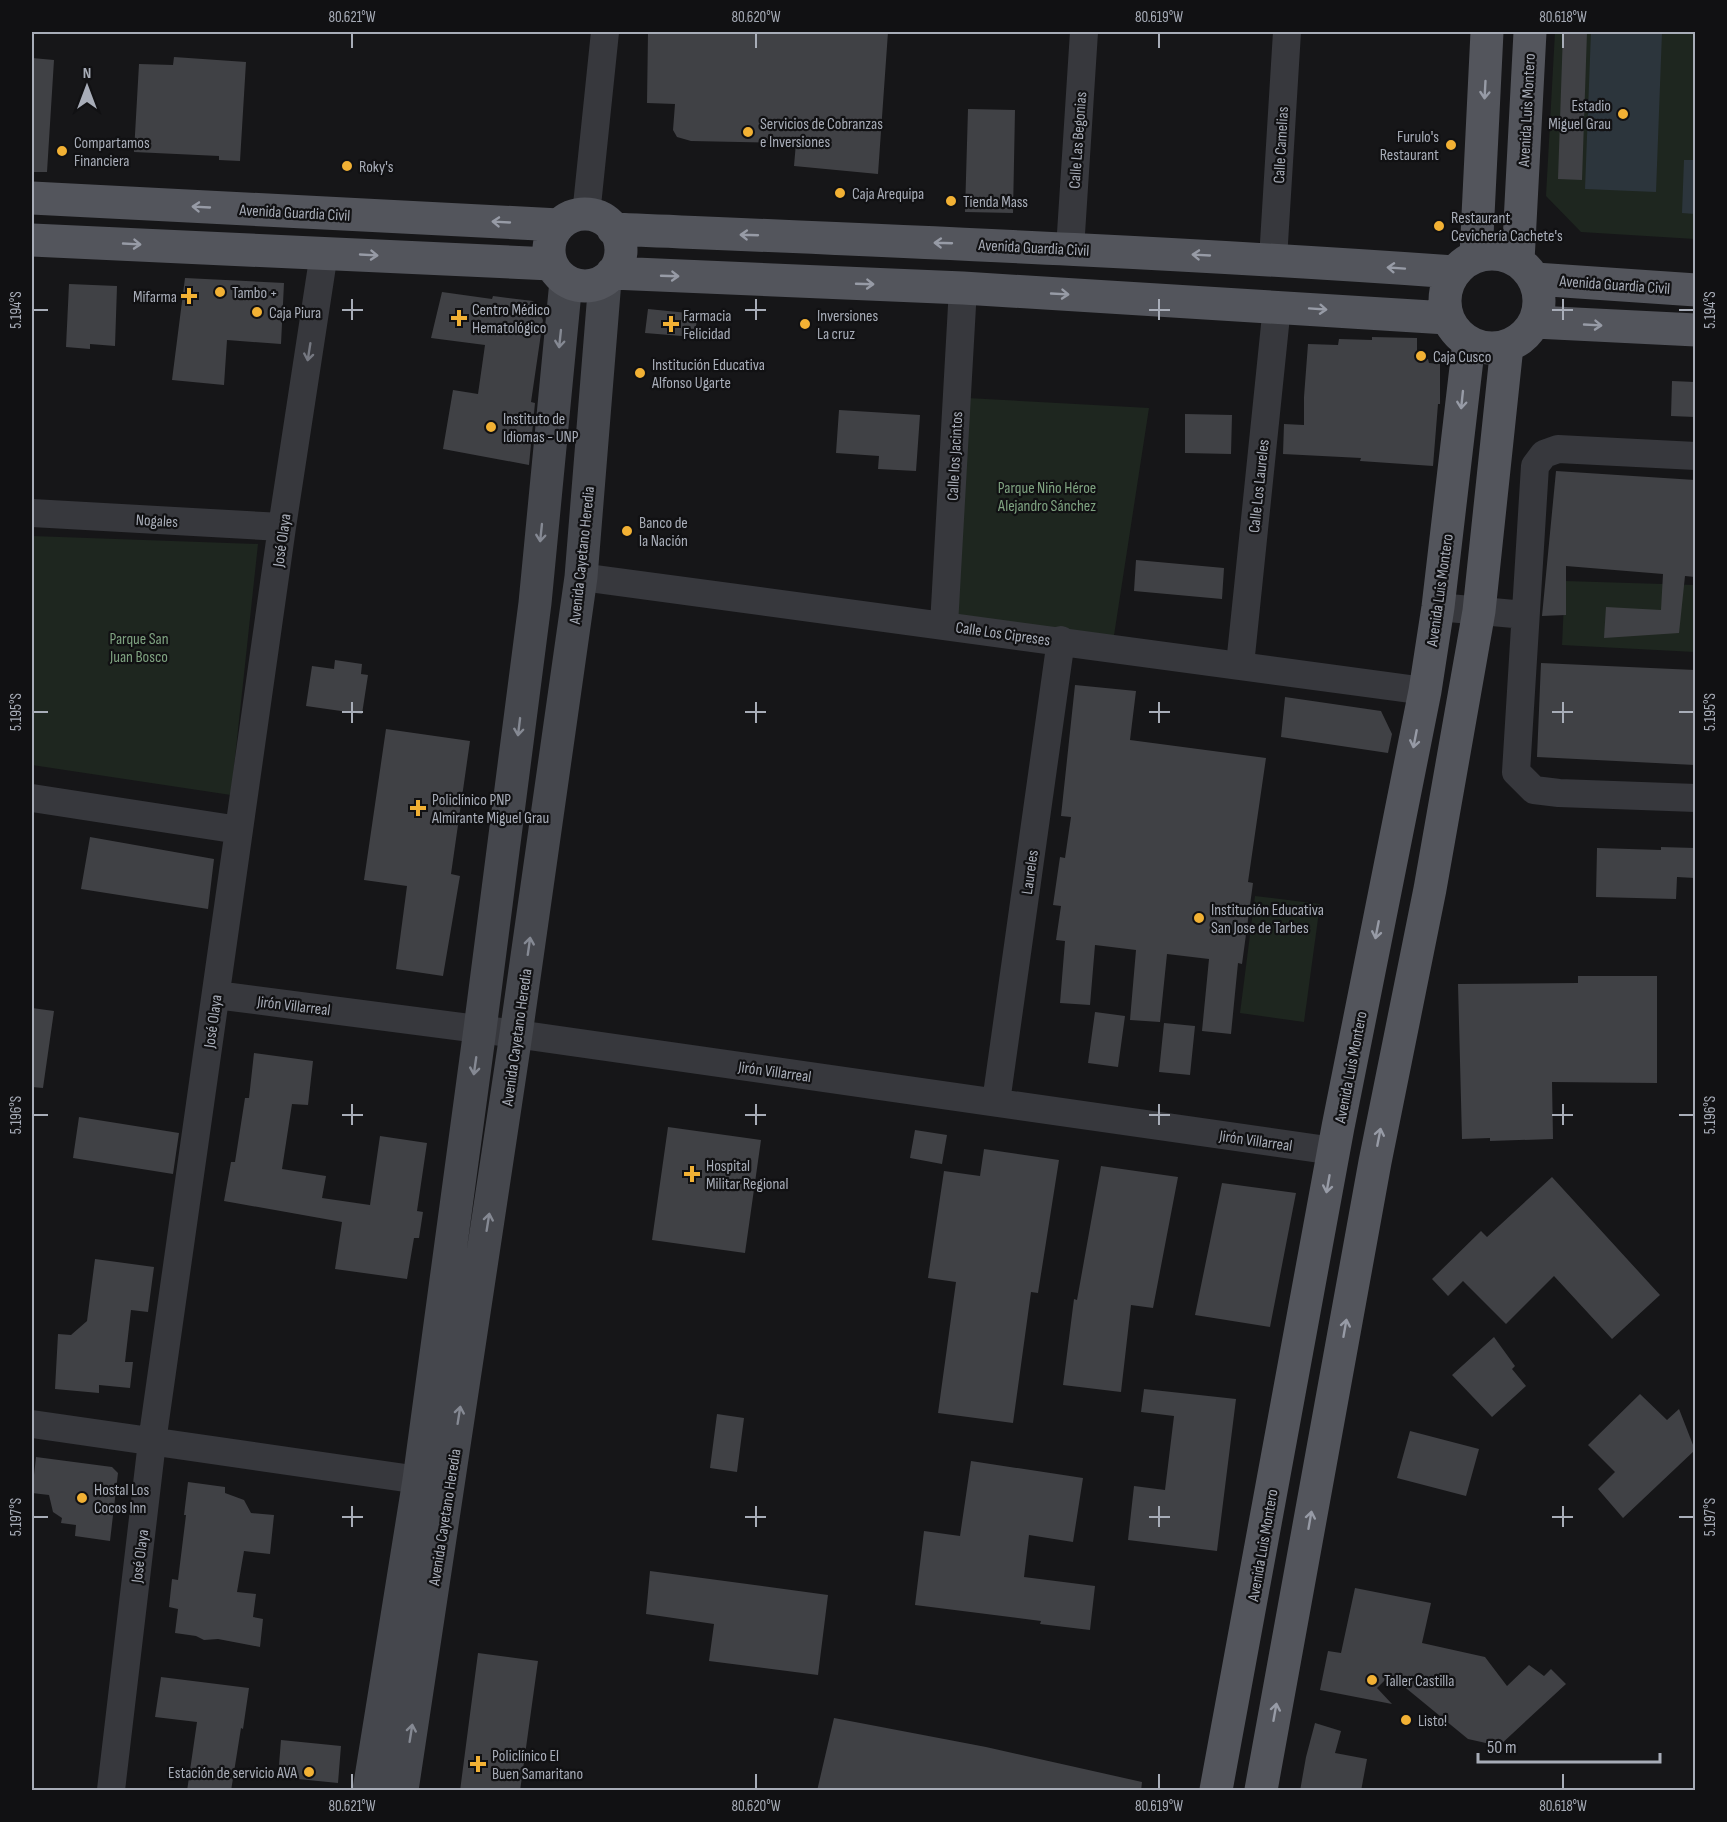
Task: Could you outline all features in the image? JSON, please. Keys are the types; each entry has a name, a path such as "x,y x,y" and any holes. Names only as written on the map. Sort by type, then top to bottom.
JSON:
{"main road":[{"path":"1465,264 1487,32"},
{"name":"Avenida Luis Montero","path":"1526,270 1530,32"},
{"name":"Avenida Guardia Civil","path":"32,198 586,223 791,236 1273,259 1465,264"},
{"path":"92,201 92,243"},
{"path":"32,240 324,253 559,272 586,286 596,284 608,277 620,256 618,237 586,223 553,234 549,243 559,272"},
{"path":"790,281 791,236"},
{"path":"1490,253 1504,255 1526,270 1539,293 1539,308 1535,322 1519,340 1507,346 1481,347 1468,342 1452,328 1447,318 1444,302 1446,286 1465,264 1490,253"},
{"name":"Avenida Guardia Civil","path":"1526,270 1695,290"},
{"name":"Avenida Cayetano Heredia","path":"369,1791 419,1479 535,603 559,272"},
{"path":"608,277 963,288 1447,318"},
{"name":"Avenida Cayetano Heredia","path":"402,1791 516,1034 581,576 608,277"},
{"path":"1535,322 1695,330"},
{"name":"Avenida Luis Montero","path":"1216,1791 1334,1151 1425,691 1438,607 1468,342"},
{"path":"1261,1791 1374,1162 1430,889 1479,611 1507,346"},
{"path":"1225,1742 1269,1749"}],"street":[{"path":"586,223 605,32"},
{"name":"Calle Las Begonias","path":"1070,249 1084,32"},
{"name":"Calle Camelias","path":"1273,259 1287,32"},
{"name":"José Olaya","path":"111,1791 153,1442 282,527 324,253"},
{"name":"Calle los Jacintos","path":"944,625 963,288"},
{"name":"Calle Los Laureles","path":"1240,665 1277,306"},
{"path":"1695,456 1558,448 1544,454 1535,466 1516,772 1534,790 1695,798"},
{"name":"Nogales","path":"32,513 282,527"},
{"name":"Calle Los Cipreses","path":"581,576 1425,691"},
{"path":"1438,607 1525,615"},
{"name":"Laureles","path":"996,1102 1061,640"},
{"path":"32,798 239,830"},
{"name":"Jirón Villarreal","path":"216,995 516,1034 1334,1151"},
{"path":"32,1424 419,1479"}],"green space":[{"name":"Estadio Miguel Grau","path":"1555,32 1695,32 1695,239 1581,232 1546,196"},
{"name":"Parque Niño Héroe Alejandro Sánchez","path":"967,398 1149,408 1113,642 955,620"},
{"name":"Parque San Juan Bosco","path":"32,536 258,544 231,795 32,765"},
{"path":"1565,581 1695,585 1695,652 1562,645"},
{"path":"1255,896 1320,904 1304,1022 1240,1013"}],"shaded area":[{"path":"1591,32 1662,32 1656,192 1585,189"},
{"path":"1684,160 1695,160 1695,214 1682,213"}],"building":[{"path":"648,32 888,32 878,174 794,166 796,143 691,141 677,137 673,130 675,104 647,103"},
{"path":"1563,32 1587,32 1582,180 1558,179"},
{"path":"174,57 246,62 240,161 219,160 219,156 134,152 139,64 173,65"},
{"path":"32,58 54,60 47,172 32,172"},
{"path":"968,109 1015,110 1013,213 965,212"},
{"path":"185,278 284,283 281,344 227,340 224,385 172,380"},
{"path":"69,284 117,286 115,346 90,344 90,349 66,347"},
{"path":"442,292 492,299 493,296 533,301 543,320 531,402 535,403 529,465 443,449 453,390 478,394 485,345 431,338"},
{"name":"Farmacia Felicidad","path":"648,309 698,314 694,337 645,333"},
{"path":"1372,337 1417,338 1417,358 1428,359 1429,363 1440,364 1440,404 1438,404 1433,466 1360,461 1361,458 1283,454 1284,424 1304,425 1308,344 1338,345 1339,339 1372,340"},
{"path":"1672,381 1695,382 1695,417 1671,416"},
{"path":"839,410 920,415 916,471 878,469 879,456 836,453"},
{"path":"1185,414 1232,415 1231,454 1185,453"},
{"path":"1556,471 1695,480 1695,577 1685,576 1679,633 1604,638 1606,607 1661,610 1663,574 1566,566 1566,615 1542,616"},
{"path":"1136,560 1224,568 1222,599 1134,591"},
{"path":"335,660 362,664 361,674 368,675 362,714 306,706 312,666 334,669"},
{"path":"1541,663 1695,670 1695,765 1537,757"},
{"path":"1075,685 1136,691 1130,740 1266,758 1248,882 1253,883 1242,964 1238,963 1231,1034 1202,1031 1209,959 1167,954 1160,1022 1130,1020 1136,950 1095,945 1090,1005 1060,1003 1065,941 1056,940 1061,906 1053,905 1060,857 1065,858 1071,817 1061,816"},
{"path":"1285,697 1381,711 1392,734 1388,753 1281,737"},
{"name":"Policlínico PNP Almirante Miguel Grau","path":"386,729 470,741 451,874 460,876 443,976 396,969 407,886 364,880"},
{"path":"90,837 214,859 208,909 81,889"},
{"path":"1661,847 1695,848 1695,878 1677,877 1676,899 1596,897 1597,848 1661,850"},
{"path":"1578,976 1657,976 1657,1083 1552,1082 1553,1139 1490,1141 1490,1138 1462,1139 1458,984 1578,983"},
{"path":"32,1008 54,1011 43,1088 32,1087"},
{"path":"1095,1012 1125,1016 1118,1067 1088,1063"},
{"path":"1164,1023 1195,1026 1190,1075 1159,1072"},
{"path":"254,1053 313,1061 308,1105 292,1104 282,1169 326,1176 322,1198 370,1205 380,1136 427,1143 417,1211 423,1212 419,1238 414,1238 407,1279 335,1269 342,1222 224,1201 231,1162 235,1162 245,1098 249,1098"},
{"path":"79,1117 179,1133 173,1174 73,1158"},
{"path":"668,1127 761,1140 745,1253 652,1240"},
{"path":"915,1130 947,1135 942,1164 910,1158"},
{"path":"984,1149 1059,1160 1038,1293 1031,1292 1013,1423 938,1413 956,1282 928,1278 944,1171 980,1176"},
{"path":"1101,1166 1178,1177 1153,1308 1131,1305 1121,1392 1063,1385 1074,1299 1077,1300"},
{"path":"1552,1177 1660,1295 1612,1339 1554,1276 1506,1324 1463,1281 1448,1296 1432,1279 1481,1231 1487,1237"},
{"path":"1222,1183 1296,1193 1270,1327 1195,1315"},
{"path":"95,1259 154,1267 148,1312 131,1310 125,1362 133,1362 130,1388 99,1385 99,1393 55,1389 58,1334 71,1335 87,1321"},
{"path":"1494,1337 1515,1366 1512,1369 1526,1386 1492,1417 1452,1375"},
{"path":"1144,1389 1236,1399 1217,1551 1128,1540 1134,1486 1165,1490 1174,1416 1141,1412"},
{"path":"1640,1394 1667,1420 1679,1409 1695,1450 1623,1518 1598,1489 1615,1472 1588,1445"},
{"path":"717,1414 744,1418 737,1472 710,1468"},
{"path":"1410,1431 1479,1449 1466,1496 1397,1478"},
{"name":"Hostal Los Cocos Inn","path":"36,1457 112,1467 118,1473 110,1541 75,1536 76,1525 61,1523 62,1518 53,1512 49,1495 32,1493"},
{"path":"971,1461 1083,1478 1073,1542 1029,1535 1024,1577 1095,1586 1090,1630 1040,1624 1041,1621 915,1605 924,1531 960,1536"},
{"path":"188,1482 225,1487 225,1493 244,1500 251,1513 274,1515 270,1554 244,1551 237,1592 256,1594 253,1617 263,1619 260,1647 218,1639 204,1640 196,1636 175,1633 178,1609 169,1607 172,1579 178,1580"},
{"path":"650,1571 828,1595 818,1675 709,1661 714,1624 646,1614"},
{"path":"1355,1588 1431,1603 1422,1643 1485,1657 1507,1686 1529,1665 1544,1676 1551,1669 1566,1684 1499,1746 1468,1739 1390,1675 1377,1688 1392,1704 1320,1690 1328,1651 1341,1653"},
{"path":"478,1653 538,1661 520,1791 460,1791"},
{"path":"161,1677 249,1688 231,1791 187,1791 197,1722 155,1717"},
{"path":"834,1718 986,1747 1142,1782 1141,1791 817,1791"},
{"path":"1315,1723 1341,1731 1335,1753 1367,1759 1361,1791 1300,1791"},
{"path":"281,1740 341,1746 338,1783 278,1777"}],"place":[{"name":"Estadio Miguel Grau","path":"1623,114"},
{"name":"Servicios de Cobranzas e Inversiones","path":"748,132"},
{"name":"Furulo's Restaurant","path":"1451,145"},
{"name":"Compartamos Financiera","path":"62,151"},
{"name":"Roky's","path":"347,166"},
{"name":"Caja Arequipa","path":"840,193"},
{"name":"Tienda Mass","path":"951,201"},
{"name":"Restaurant Cevichería Cachete's","path":"1439,226"},
{"name":"Tambo +","path":"220,292"},
{"name":"Mifarma","path":"189,296"},
{"name":"Caja Piura","path":"257,312"},
{"name":"Centro Médico Hematológico","path":"459,318"},
{"name":"Farmacia Felicidad","path":"671,324"},
{"name":"Inversiones La cruz","path":"805,324"},
{"name":"Caja Cusco","path":"1421,356"},
{"name":"Institución Educativa Alfonso Ugarte","path":"640,373"},
{"name":"Instituto de Idiomas - UNP","path":"491,427"},
{"name":"Banco de la Nación","path":"627,531"},
{"name":"Policlínico PNP Almirante Miguel Grau","path":"418,808"},
{"name":"Institución Educativa San Jose de Tarbes","path":"1199,918"},
{"name":"Hospital Militar Regional","path":"692,1174"},
{"name":"Hostal Los Cocos Inn","path":"82,1498"},
{"name":"Taller Castilla","path":"1372,1680"},
{"name":"Listo!","path":"1406,1720"},
{"name":"Policlínico El Buen Samaritano","path":"478,1764"},
{"name":"Estación de servicio AVA","path":"309,1772"}]}
